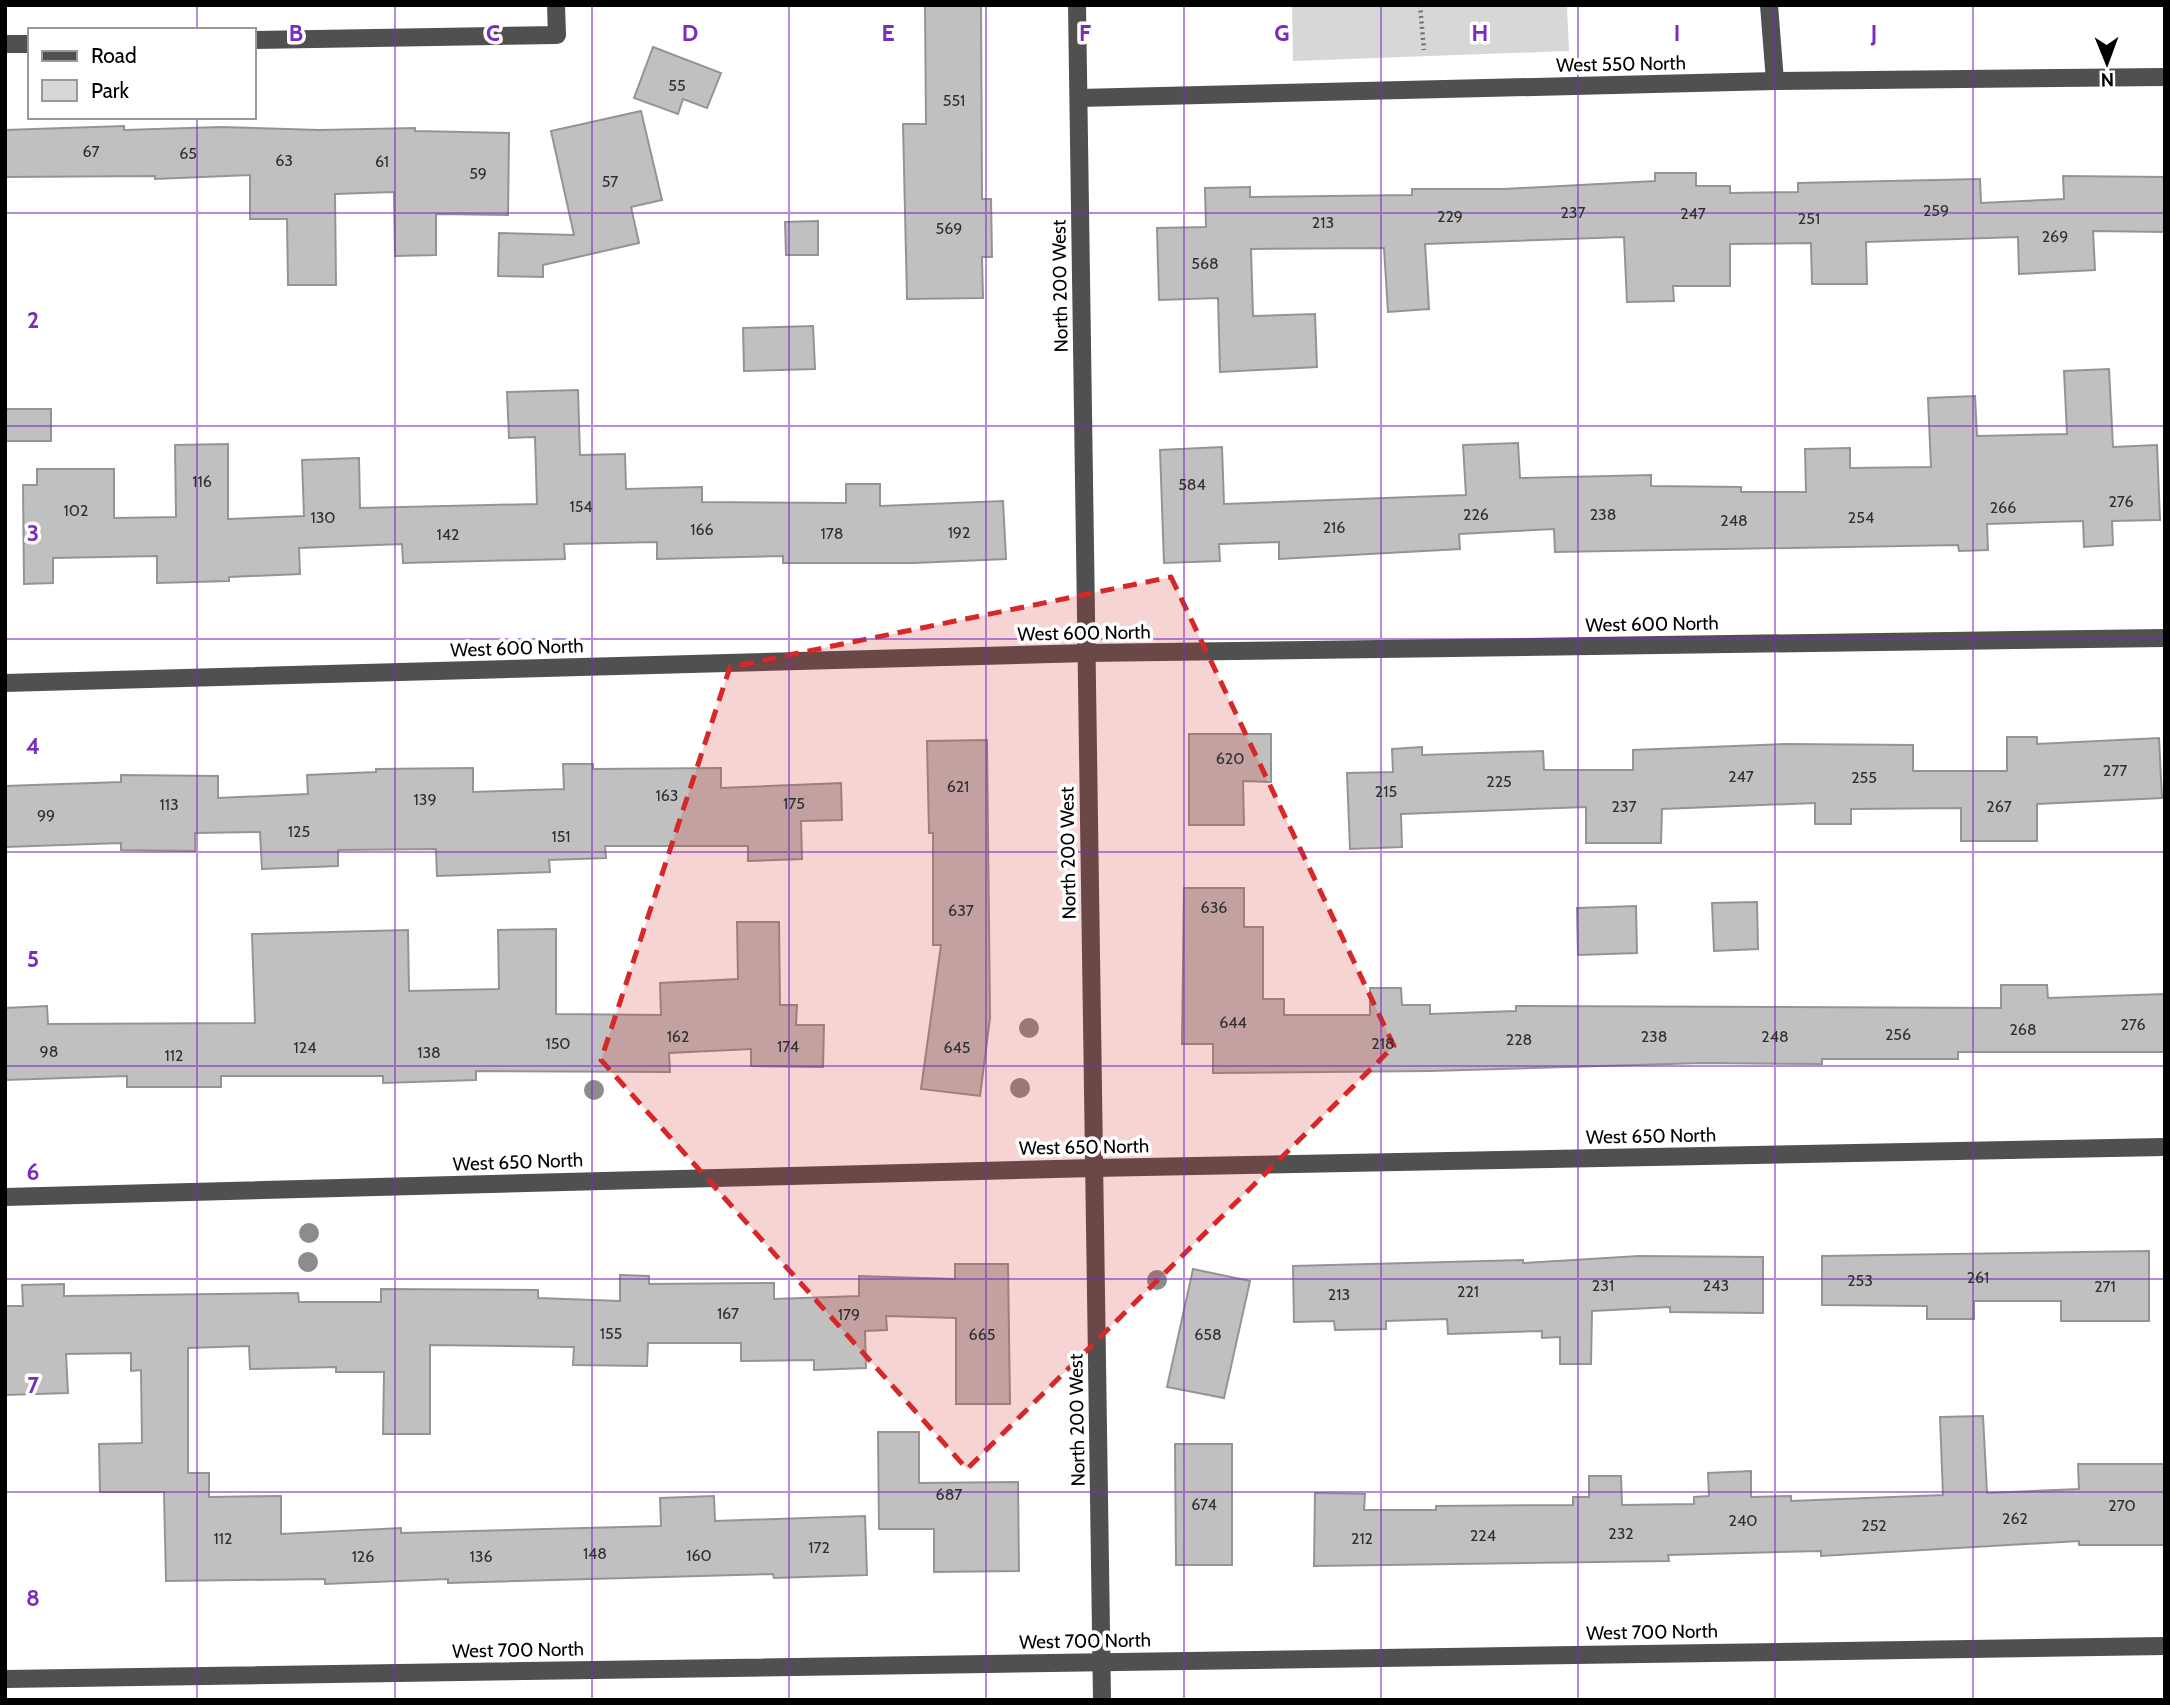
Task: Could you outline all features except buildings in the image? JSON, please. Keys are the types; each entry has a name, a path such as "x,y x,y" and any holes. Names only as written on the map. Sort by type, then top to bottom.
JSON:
{"street":[{"path":"256,40 557,35 556,5"},
{"name":"North 200 West","path":"1077,5 1102,1700"},
{"path":"1769,5 1775,81"},
{"path":"5,44 28,44"},
{"name":"West 550 North","path":"1079,97 1775,81 2165,77"},
{"name":"West 600 North","path":"5,683 1087,653 2165,638"},
{"name":"West 650 North","path":"5,1197 1094,1168 2165,1147"},
{"name":"West 700 North","path":"5,1679 2165,1646"}],"path":[{"path":"1420,5 1424,50"}],"highlighted area":[{"path":"1171,577 1394,1046 967,1469 601,1060 730,667"}],"green space":[{"path":"1292,5 1567,5 1569,51 1293,61"}]}
